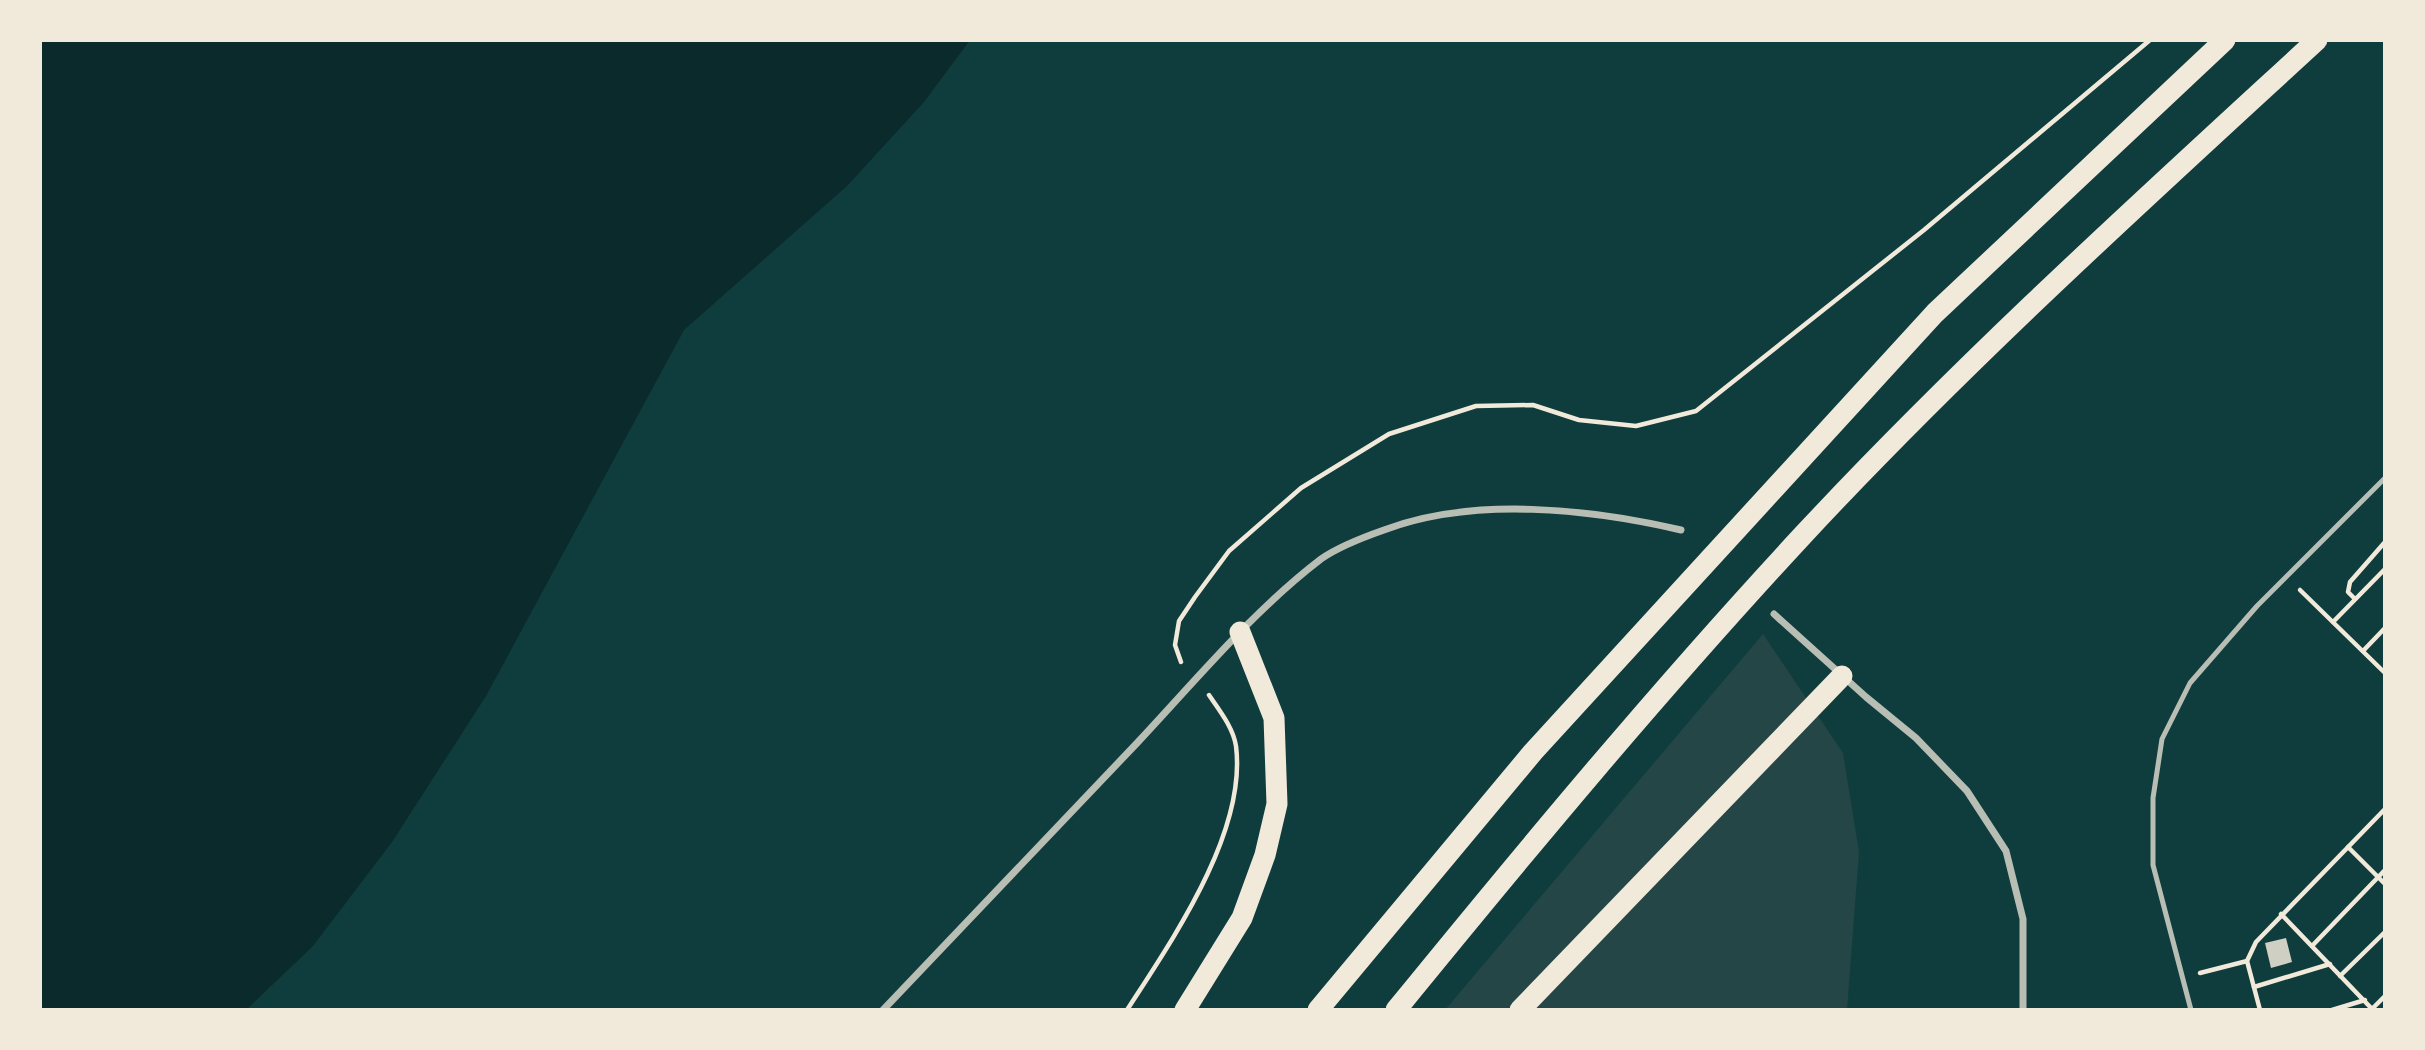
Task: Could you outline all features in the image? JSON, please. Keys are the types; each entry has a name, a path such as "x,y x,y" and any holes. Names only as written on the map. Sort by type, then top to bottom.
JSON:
{"highway":[{"path":"1318,1010 1533,751 1935,313 2225,40"},
{"path":"1396,1010 1577,787 1805,534 1991,346 2317,40"},
{"path":"1185,1010 1242,918 1265,855 1277,804 1273,718 1240,632"},
{"path":"1520,1010 1842,676"}],"street":[{"path":"883,1010 1240,632 1323,557 1385,529 1452,514 1509,510 1629,519 1681,530"},
{"path":"1774,614 1916,738 1967,791 2006,851 2023,919 2023,1010"}],"lane":[{"path":"2191,1010 2153,865 2153,798 2162,738 2190,683 2257,606 2385,478"}],"path":[{"path":"1127,1010 1199,893 1226,828 1235,779 1236,745 1226,719 1198,679 1184,670 1175,645 1179,621 1229,551 1301,488 1389,434 1476,406 1533,405 1579,420 1636,426 1696,411 1924,230 2150,40"},
{"path":"2355,599 2348,592 2350,582 2385,542"},
{"path":"2333,622 2385,569"},
{"path":"2302,592 2385,673"},
{"path":"2362,651 2385,628"},
{"path":"2260,1010 2247,961 2256,942 2385,809"},
{"path":"2347,846 2385,884"},
{"path":"2312,946 2385,870"},
{"path":"2281,914 2373,1009 2385,996"},
{"path":"2340,976 2385,932"},
{"path":"2197,974 2247,961"},
{"path":"2254,987 2330,964"},
{"path":"2332,1010 2365,1000"}],"shaded area":[{"path":"40,40 970,40 924,102 847,186 684,330 486,696 392,842 313,946 246,1010 40,1010"},
{"path":"1763,634 1843,753 1859,852 1847,1010 1445,1010"}],"building":[{"path":"2286,938 2292,962 2271,968 2265,943"}]}
